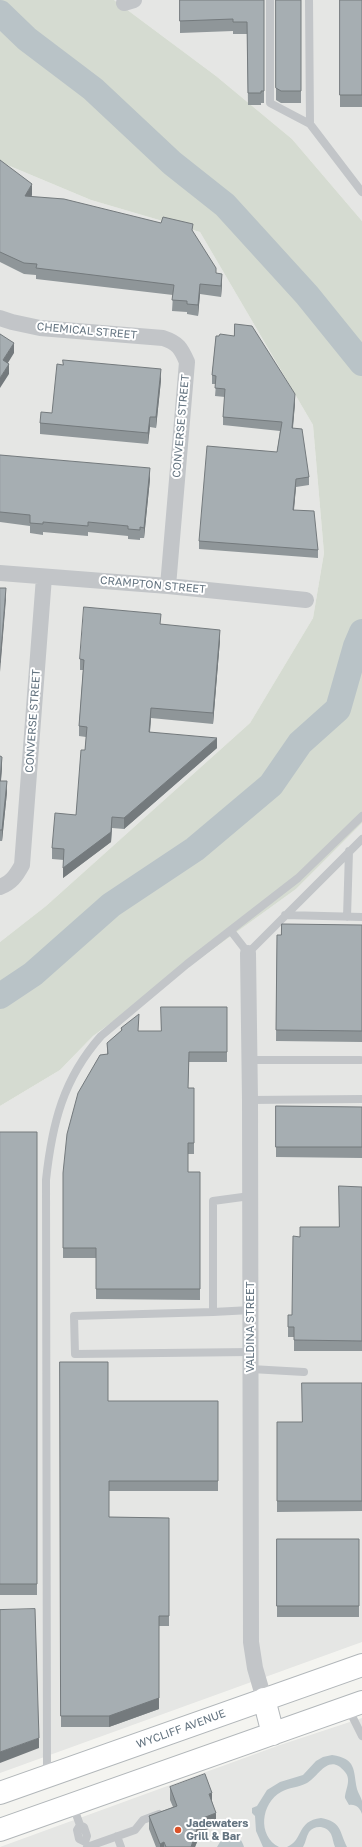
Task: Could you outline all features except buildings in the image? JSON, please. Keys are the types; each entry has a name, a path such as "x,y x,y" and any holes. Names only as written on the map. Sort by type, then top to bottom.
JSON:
{"main road":[{"name":"WYCLIFF AVENUE","path":"0,1793 362,1665"},
{"path":"264,1700 273,1734"},
{"path":"0,1830 355,1705"}],"street":[{"name":"CHEMICAL STREET","path":"0,318 40,328 163,338 175,342"},
{"name":"CONVERSE STREET","path":"168,586 187,362 183,352 175,342"},
{"name":"CRAMPTON STREET","path":"0,573 168,586 306,600"},
{"name":"CONVERSE STREET","path":"0,887 7,885 15,877 22,865 44,577"},
{"name":"VALDINA STREET","path":"248,954 250,1060 251,1642 255,1668 264,1700"}],"lane":[{"path":"270,0 270,104 310,124 362,192"},
{"path":"309,0 310,124"},
{"path":"47,1776 46,1180 50,1143 62,1101 74,1074 91,1048 115,1024 187,964 298,878 362,816"},
{"path":"231,931 248,954 362,838"},
{"path":"347,917 349,851"},
{"path":"286,915 362,917"},
{"path":"250,1060 360,1060"},
{"path":"250,1100 362,1099"},
{"path":"213,1312 213,1201 250,1196"},
{"path":"250,1310 74,1316 75,1354 250,1352"},
{"path":"250,1369 304,1372"},
{"path":"355,1705 362,1735"},
{"path":"73,1805 80,1825 77,1830 80,1839 86,1845 135,1830 143,1820 161,1813"},
{"path":"117,1836 122,1847"}],"shaded area":[{"path":"0,0 114,0 216,76 292,139 362,221 362,823 296,889 93,1036 60,1070 0,1106 0,942 46,906 250,723 313,618 324,553 313,425 200,232 91,200 5,164 0,160"},
{"path":"114,0 362,0 362,221 292,139 216,76"},
{"path":"0,160 5,164 91,200 200,232 313,425 324,553 313,618 250,723 46,906 0,942"},
{"path":"362,823 362,1642 0,1773 0,1106 60,1070 93,1036 296,889"},
{"path":"362,1718 362,1847 0,1847 280,1745"},
{"path":"332,1755 346,1759 352,1766 357,1789 362,1801 362,1814 357,1807 354,1805 349,1805 345,1798 348,1778 345,1772 339,1766 334,1764 329,1765 324,1767 307,1783 284,1790 274,1797 269,1804 264,1820 267,1835 272,1842 279,1847 263,1847 256,1831 255,1816 252,1813 252,1808 257,1806 267,1790 280,1782 303,1775 316,1761 323,1757"},
{"path":"321,1818 333,1822 339,1828 347,1847 335,1847 329,1831 318,1827 309,1832 303,1847 287,1847 296,1840 308,1823"},
{"path":"228,1834 234,1835 238,1838 244,1847 217,1847 223,1837"}],"waterway":[{"path":"0,13 27,39 93,89 172,163 225,205 307,295 362,363"},
{"path":"0,996 33,974 111,905 195,849 271,785 300,743 338,709 356,646 362,632"}],"place":[{"name":"Jadewaters Grill & Bar","path":"178,1830"}]}
